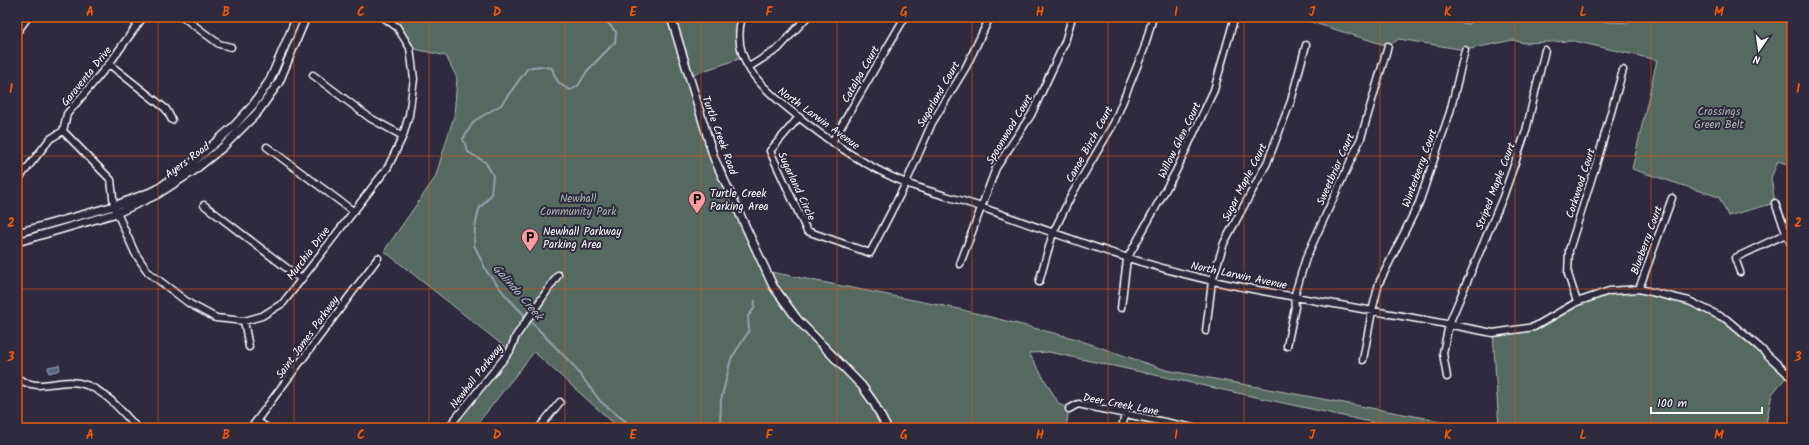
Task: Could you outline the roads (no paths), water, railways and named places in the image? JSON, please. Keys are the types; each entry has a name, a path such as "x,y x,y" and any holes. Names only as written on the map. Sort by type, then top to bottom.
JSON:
{"street":[{"path":"17,32 28,17"},
{"name":"Garaventa Drive","path":"63,131 67,114 109,64 143,17"},
{"path":"183,17 219,44 230,48"},
{"name":"Ayers Road","path":"17,233 116,209 156,190 184,170 234,126 253,105 270,80 297,17"},
{"name":"Ayers Road","path":"17,242 156,195 192,172 224,147 257,113 279,82 306,17"},
{"name":"Murchia Drive","path":"116,209 134,253 148,272 190,304 216,318 244,321 262,316 283,303 388,167 403,136 409,115 414,79 410,48 396,27 383,17"},
{"name":"Turtle Creek Road","path":"671,17 714,158 773,286 798,320 862,386 874,403 887,428"},
{"name":"North Larwin Avenue","path":"742,17 739,33 742,58 767,91 832,142 864,162 906,182 1127,259 1212,281 1493,333 1534,327 1577,302 1608,291 1639,289 1689,301 1726,319 1760,347 1790,376"},
{"path":"749,67 778,49 807,17"},
{"name":"Catalpa Court","path":"832,142 905,17"},
{"name":"Sugarland Court","path":"870,253 906,182 932,123 966,67 990,17"},
{"name":"Spoonwood Court","path":"960,264 996,168 1031,116 1065,42 1072,17"},
{"name":"Canoe Birch Court","path":"1039,282 1054,233 1071,196 1114,123 1144,49 1153,17"},
{"name":"Willow Glen Court","path":"1127,259 1176,171 1214,90 1233,23"},
{"name":"Sugar Maple Court","path":"1206,331 1212,281 1224,243 1267,163 1291,101 1306,46"},
{"name":"Sweetbriar Court","path":"1286,346 1295,306 1294,297 1306,258 1361,138 1388,46"},
{"name":"Winterberry Court","path":"1363,360 1379,283 1419,203 1450,112 1465,50"},
{"name":"Striped Maple Court","path":"1447,377 1443,353 1449,324 1503,196 1526,131 1545,50"},
{"path":"109,64 166,110 172,120"},
{"name":"Corkwood Court","path":"1577,302 1568,274 1569,250 1598,158 1623,70"},
{"path":"313,75 370,118 403,136"},
{"name":"Sugarland Circle","path":"799,117 770,151 807,231 870,253"},
{"path":"17,181 50,140 63,131 112,180 116,209"},
{"path":"267,147 353,211"},
{"name":"Blueberry Court","path":"1639,289 1672,198"},
{"path":"1775,203 1788,233 1792,247"},
{"path":"204,205 301,279"},
{"path":"1740,272 1735,258 1788,233"},
{"name":"Saint James Parkway","path":"251,428 378,258"},
{"path":"1121,308 1127,259"},
{"name":"Newhall Parkway","path":"448,428 510,351 522,328 558,276"},
{"path":"244,321 249,346"},
{"path":"1790,376 1792,366"},
{"path":"17,378 23,382 44,386 72,382 88,386 115,404 136,428"},
{"path":"539,428 560,402"},
{"name":"Deer Creek Lane","path":"1069,409 1078,404 1193,428"},
{"path":"1122,428 1125,414"},
{"path":"257,421 267,428"}],"water":[{"path":"59,365 60,370 49,373 48,367"}],"waterway":[{"name":"Galindo Creek","path":"504,17 515,17"},
{"name":"Galindo Creek","path":"572,17 608,23 616,32 615,42 587,71 578,86 571,90 563,86 556,79 552,68 540,66 528,68 501,105 474,121 463,139 468,152 485,162 493,175 491,195 479,209 475,228 474,245 487,272 507,297 572,364 601,402 634,428"},
{"path":"720,428 721,400 731,359 749,331 748,316 754,309 755,301"}],"place":[{"name":"Turtle Creek Parking Area","path":"697,214"},
{"name":"Newhall Parkway Parking Area","path":"530,252"}],"park label":[{"name":"Crossings Green Belt","path":"1719,117"},
{"name":"Newhall Community Park","path":"578,204"}]}
